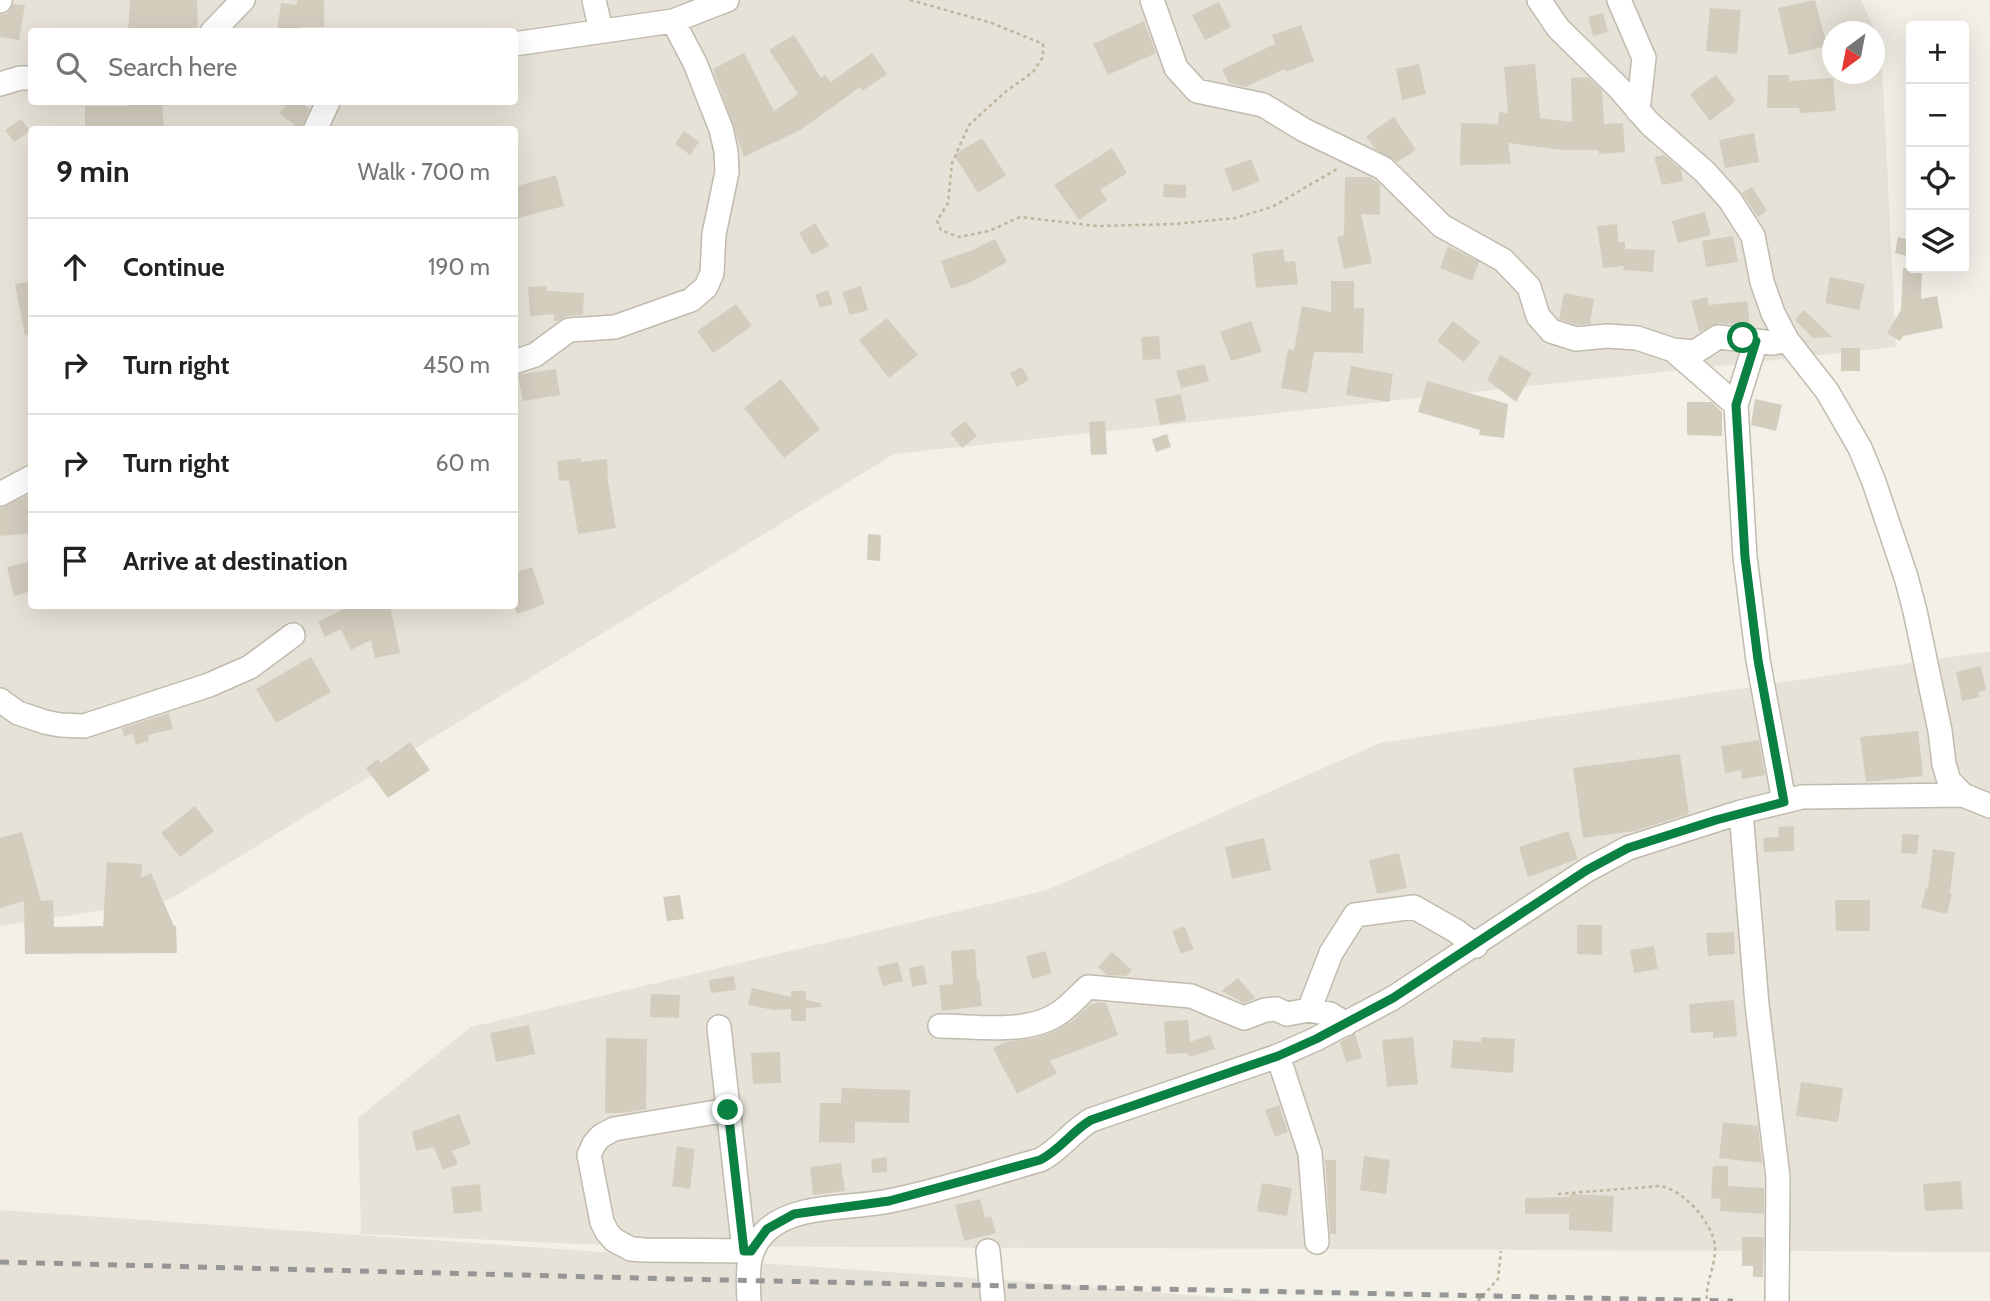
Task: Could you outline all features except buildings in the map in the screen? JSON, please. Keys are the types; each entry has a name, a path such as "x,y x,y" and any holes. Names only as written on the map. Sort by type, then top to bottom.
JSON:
{"street":[{"path":"216,28 243,0"},
{"path":"594,0 601,31"},
{"path":"518,43 673,21 727,0"},
{"path":"1152,0 1176,68 1197,91 1263,105 1304,130 1383,168 1442,226 1503,260 1530,287 1538,316 1550,331 1576,339 1637,338 1673,349 1695,352 1718,337 1773,343 1787,340"},
{"path":"1539,0 1558,28 1618,87 1650,124 1705,172 1730,200 1753,236 1766,292 1787,340 1827,391 1860,448 1874,482 1915,611 1941,731 1944,764 1949,780 1963,795"},
{"path":"1619,0 1644,58 1639,111"},
{"path":"518,361 535,355 569,330 615,327 691,300 706,287 712,272 713,246 727,172 726,151 721,129 695,63 673,21"},
{"path":"0,84 28,78"},
{"path":"317,126 327,105"},
{"path":"1756,341 1736,405 1745,557 1755,635 1784,802"},
{"path":"1673,349 1736,405"},
{"path":"0,494 28,479"},
{"path":"0,700 18,713 31,718 60,725 84,726 219,681 250,667 293,635"},
{"path":"728,1110 614,1129 601,1136 594,1144 589,1155 590,1166 602,1222 607,1232 622,1246 645,1250 748,1251 767,1229 794,1214 889,1201 1040,1160 1049,1156 1081,1125 1091,1120 1278,1056 1346,1024 1475,946 1587,870 1628,848 1741,812 1802,797 1963,795 1990,806"},
{"path":"1741,812 1757,1005 1778,1177 1777,1301"},
{"path":"1309,1010 1331,953 1355,915 1414,907 1456,931 1475,946"},
{"path":"940,1026 1013,1026 1044,1021 1060,1013 1088,987 1191,996 1244,1018 1265,1010 1287,1014 1309,1010 1329,1014 1346,1024"},
{"path":"719,1027 748,1251 749,1301"},
{"path":"1278,1056 1310,1153 1317,1242"},
{"path":"988,1251 993,1301"}],"path":[{"path":"910,0 992,23 1043,44 1043,57 1033,72 1005,92 969,125 952,163 948,203 937,221 941,230 959,237 989,231 1020,217 1097,226 1175,224 1235,218 1272,207 1337,169"},
{"path":"1558,1194 1660,1186 1684,1195 1709,1229 1715,1243 1707,1301"},
{"path":"1478,1301 1498,1279 1501,1251"}],"shaded area":[{"path":"0,0 1861,0 1871,21 1822,21 1822,84 1883,84 1896,347 894,454 169,900 0,926"},
{"path":"1990,651 1990,1252 623,1246 361,1234 358,1118 471,1027 1047,890 1380,743"},
{"path":"0,1210 1018,1281 1262,1301 0,1301"}],"railway":[{"path":"0,1262 1733,1301"}],"route":[{"path":"728,1110 744,1251 751,1251 767,1229 794,1214 889,1201 1040,1160 1049,1156 1081,1125 1091,1120 1278,1056 1346,1024 1475,946 1587,870 1628,848 1741,812 1784,802 1758,660 1745,557 1736,405 1756,341 1743,338"}]}
